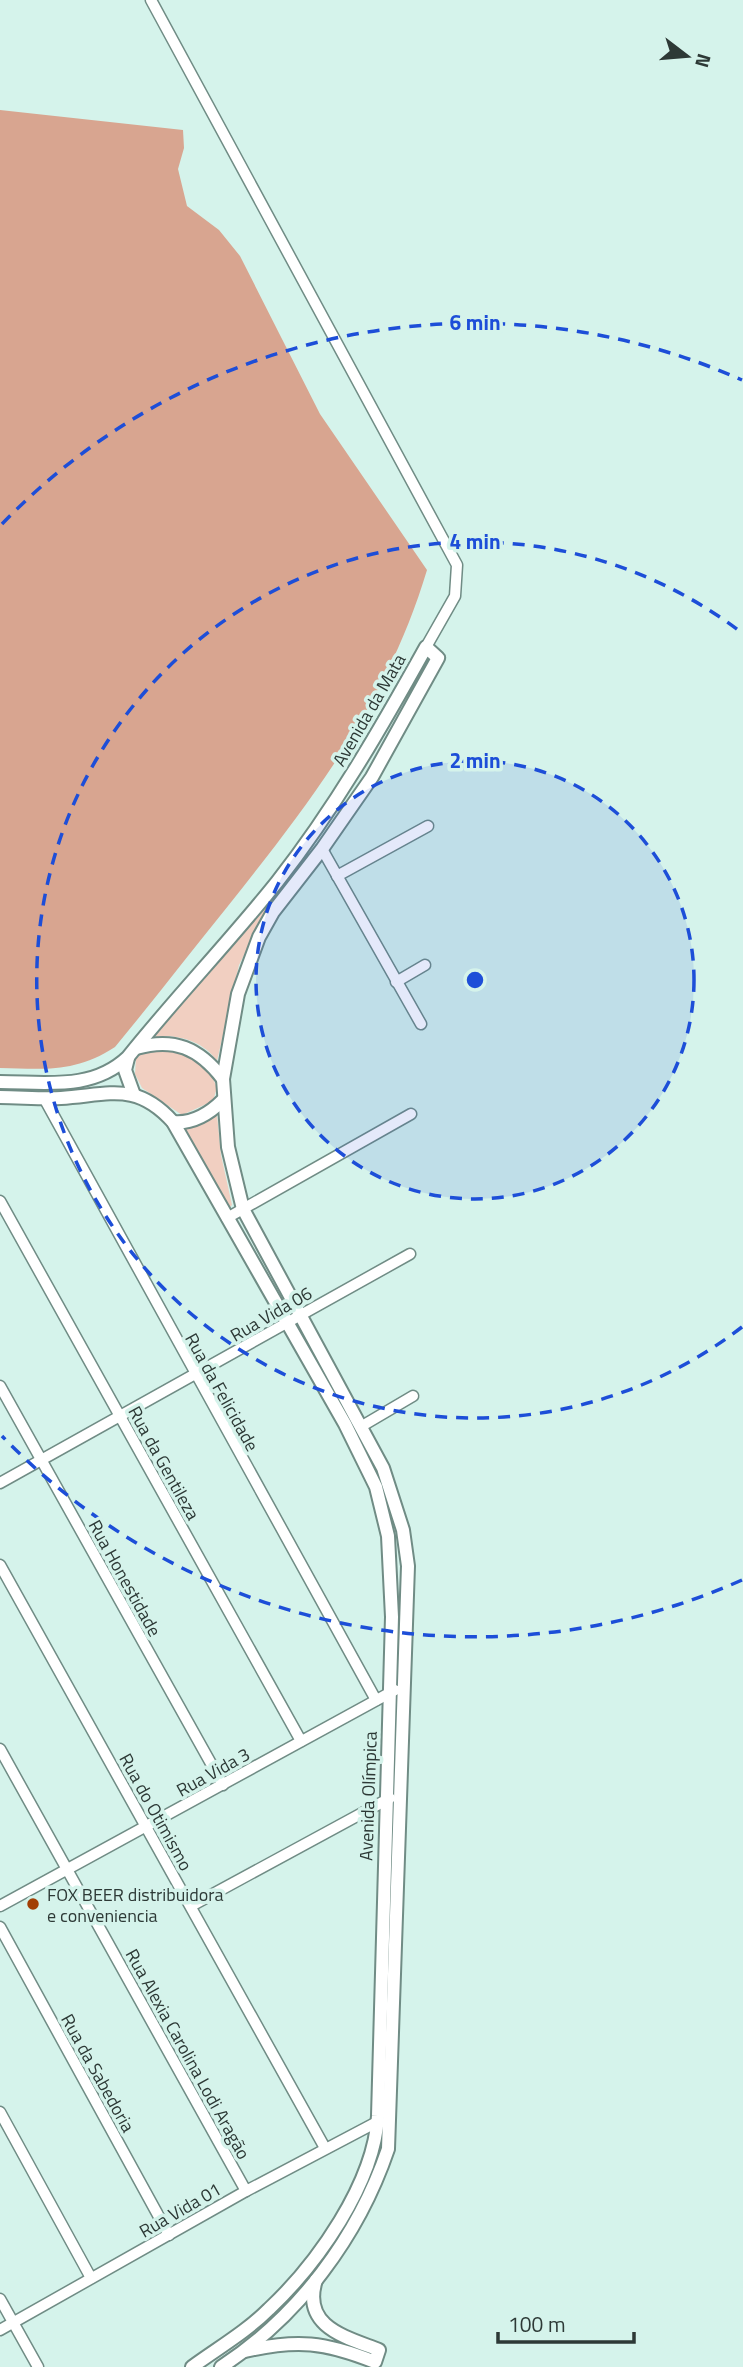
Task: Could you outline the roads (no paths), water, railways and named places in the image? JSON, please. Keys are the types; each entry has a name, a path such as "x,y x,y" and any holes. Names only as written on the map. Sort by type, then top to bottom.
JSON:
{"street":[{"path":"151,0 457,565 455,596 426,647"},
{"name":"Avenida da Mata","path":"0,1082 88,1081 105,1075 131,1053 277,881 306,842 355,771 426,647 438,658 372,777 322,849 272,912 258,937 237,994 223,1079 223,1100 236,1186"},
{"path":"337,876 428,826"},
{"path":"322,849 421,1024"},
{"path":"396,982 425,965"},
{"path":"134,1095 125,1070 131,1053 163,1043 183,1045 203,1056 223,1079"},
{"path":"0,1097 44,1098 114,1092 134,1095 151,1102 173,1122 201,1117 223,1100"},
{"name":"Rua da Felicidade","path":"44,1098 376,1700"},
{"path":"226,1218 411,1114"},
{"name":"Avenida Olímpica","path":"173,1122 345,1424 376,1487 384,1513 392,1580 377,2122 368,2164 324,2245 269,2309 192,2367"},
{"name":"Avenida Olímpica","path":"221,2367 245,2351 283,2316 316,2279 366,2207 388,2149 408,1566 403,1530 389,1480 243,1209 236,1186"},
{"name":"Rua da Gentileza","path":"0,1201 301,1741"},
{"name":"Rua Vida 06","path":"0,1483 410,1254"},
{"name":"Rua Honestidade","path":"0,1386 223,1785"},
{"path":"362,1426 413,1396"},
{"name":"Rua do Otimismo","path":"0,1565 325,2148"},
{"name":"Rua Vida 3","path":"0,1906 404,1684"},
{"name":"Rua Alexia Carolina Lodi Aragão","path":"0,1749 246,2191"},
{"path":"191,1906 384,1800 401,1794"},
{"name":"Rua da Sabedoria","path":"0,1927 169,2235"},
{"path":"0,2112 91,2278"},
{"name":"Rua Vida 01","path":"0,2330 246,2191 377,2122"},
{"name":"Avenida Olímpica","path":"245,2351 308,2342 377,2356 328,2329 316,2310 313,2288 316,2279"},
{"path":"0,2299 38,2367"}],"place":[{"name":"FOX BEER distribuidora e conveniencia","path":"33,1904"}]}
